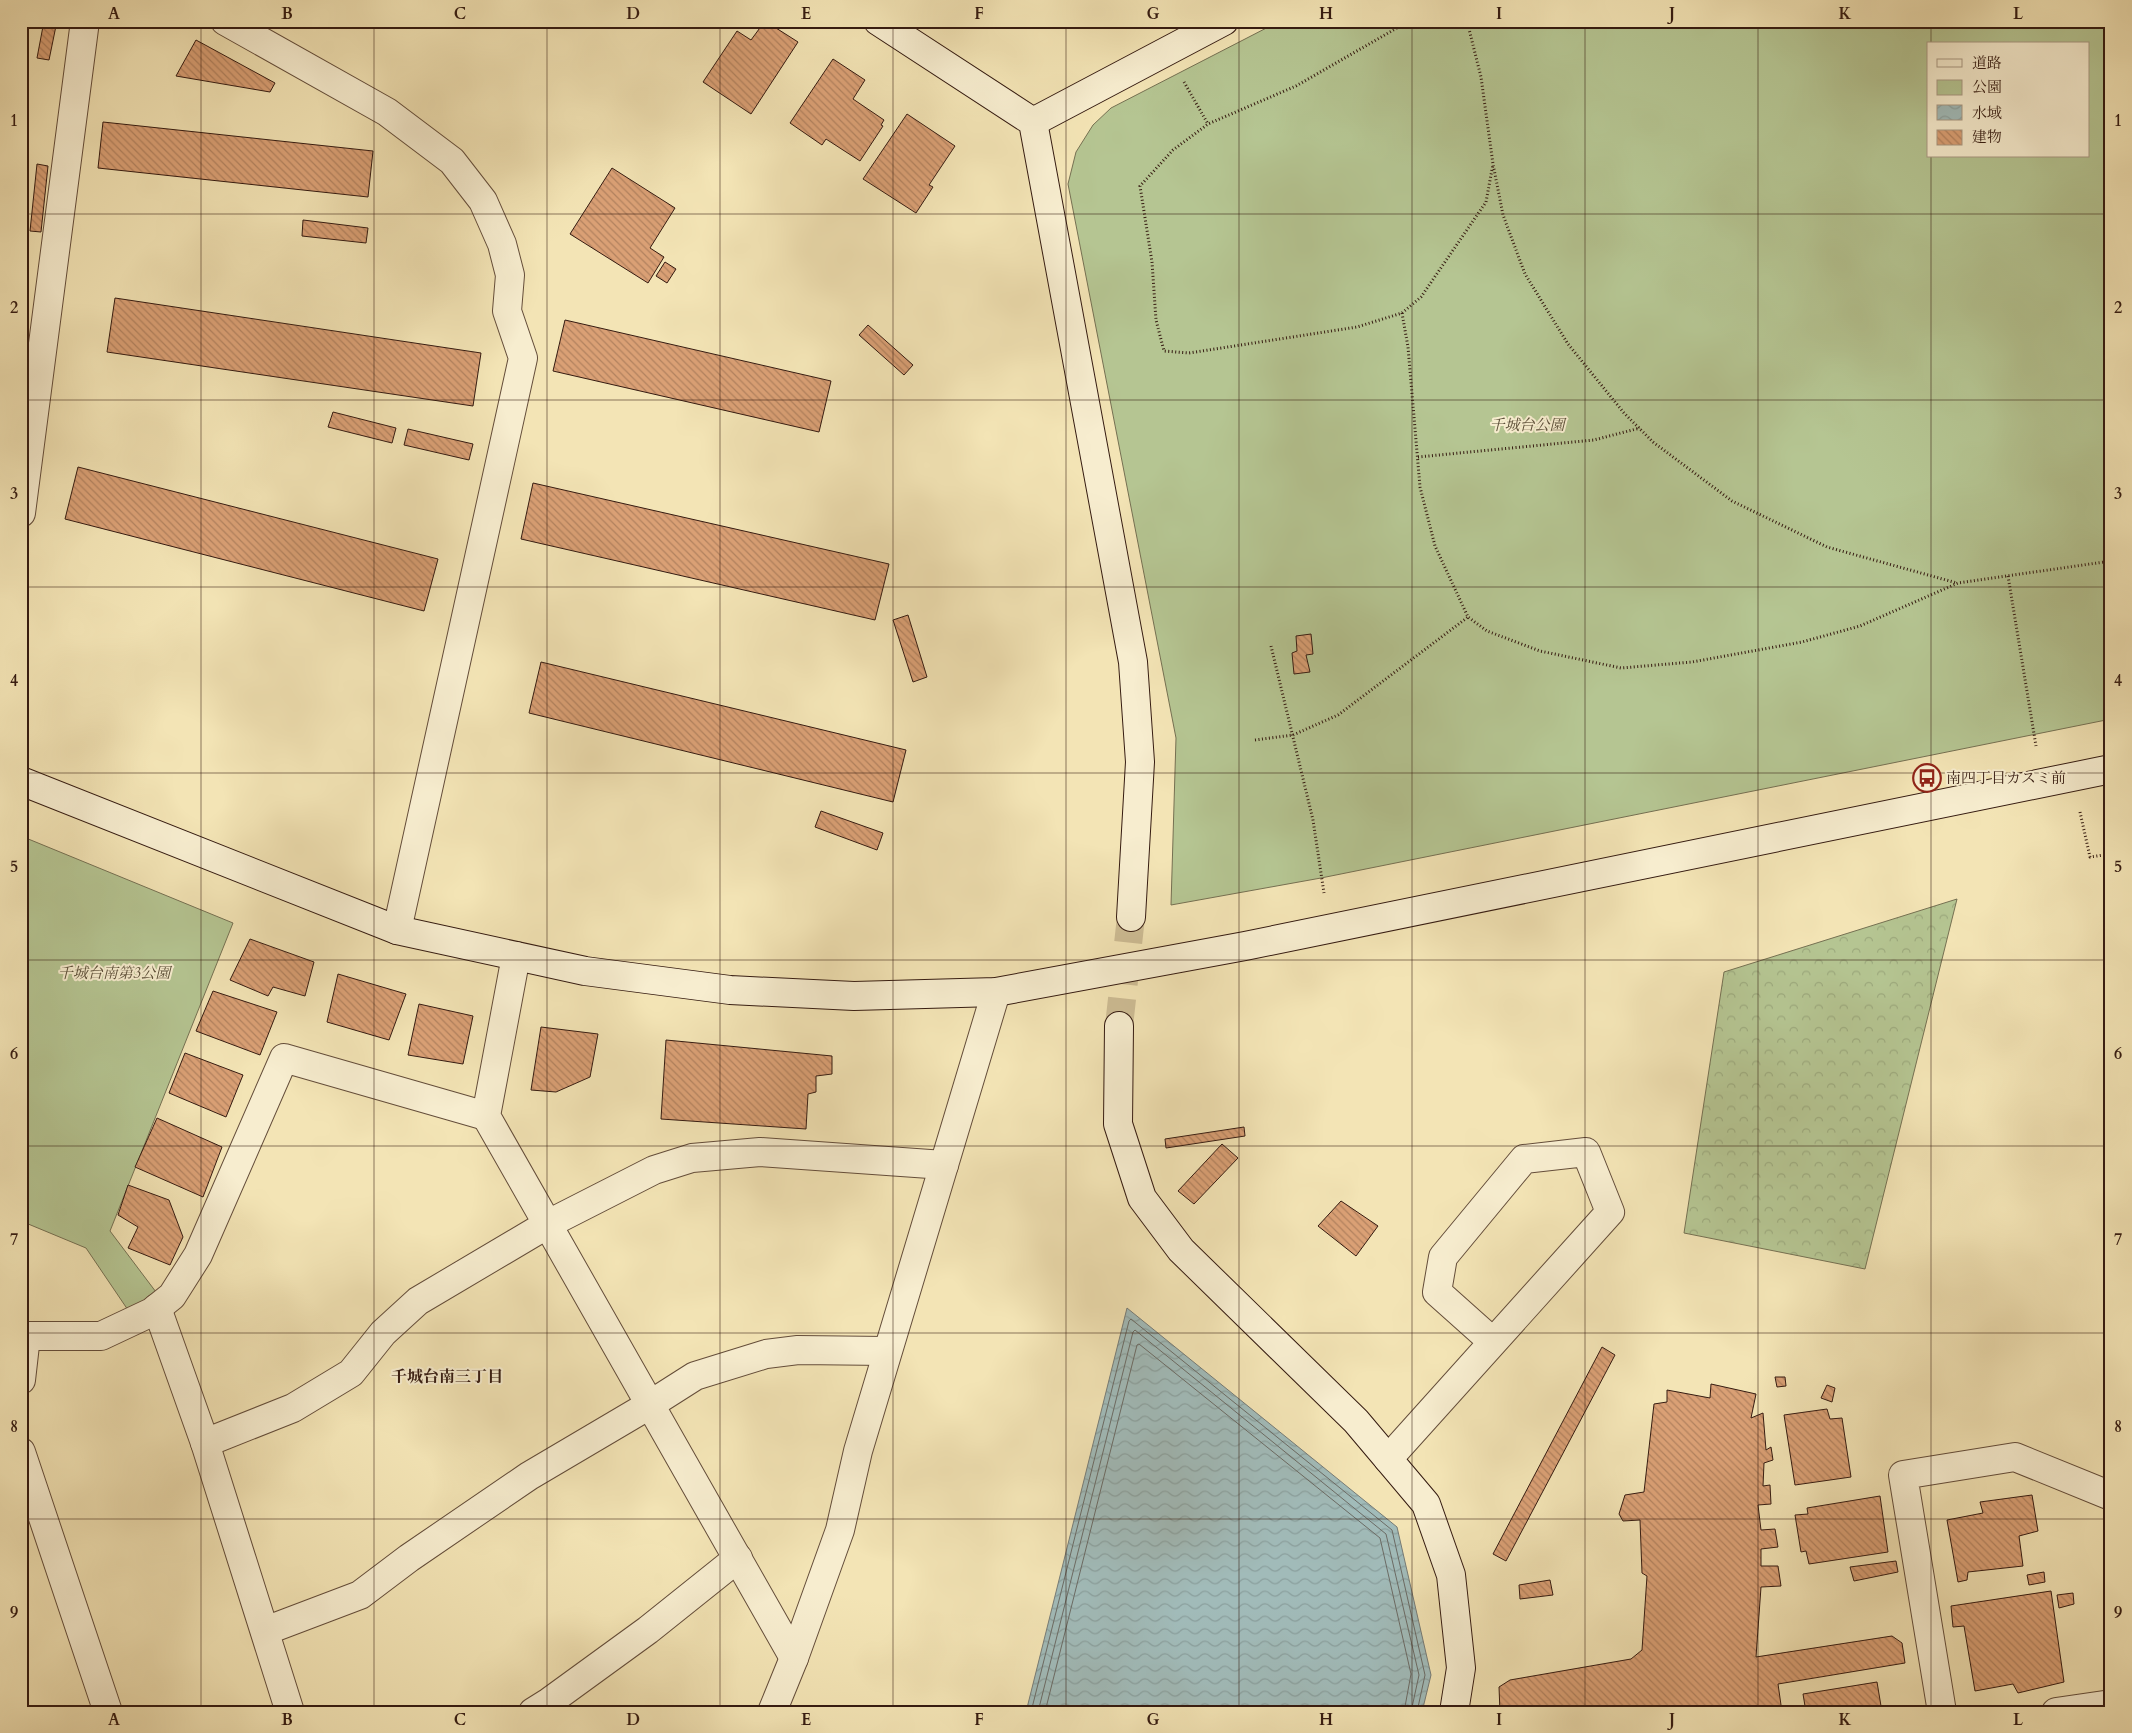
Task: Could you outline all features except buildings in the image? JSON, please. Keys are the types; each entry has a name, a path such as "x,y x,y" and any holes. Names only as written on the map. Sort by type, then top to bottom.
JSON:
{"street":[{"path":"22,502 85,21"},
{"path":"225,21 387,112 452,161 483,201 502,244 510,275 507,311 523,358 397,930"},
{"path":"878,21 1033,122 1133,662 1140,762 1131,917"},
{"path":"1033,122 1224,21"},
{"path":"21,781 397,930 586,971 730,990 854,996 996,992 1245,946 2111,769"},
{"path":"516,956 486,1116 794,1658"},
{"path":"772,1712 794,1658 840,1530 858,1451 996,992"},
{"path":"1119,1026 1118,1124 1142,1198 1181,1250 1356,1421 1426,1504 1451,1575 1461,1668 1454,1712"},
{"path":"21,1380 24,1336 101,1336 157,1308 172,1296 198,1255 284,1058 486,1116"},
{"path":"205,1443 294,1408 351,1373 383,1332 418,1301 548,1224 654,1170 692,1158 760,1152 944,1165"},
{"path":"1388,1459 1610,1212 1586,1152 1524,1158 1444,1257 1436,1292 1493,1342"},
{"path":"157,1308 205,1443 265,1631 284,1710"},
{"path":"265,1631 360,1595 409,1558 529,1476 651,1404 694,1376 766,1354 798,1350 887,1351"},
{"path":"21,1452 108,1712"},
{"path":"1942,1712 1903,1475 2015,1457 2111,1496"},
{"path":"533,1712 648,1630 738,1558"},
{"path":"2056,1712 2111,1704"}],"path":[{"path":"1409,21 1296,86 1208,124 1173,150 1140,186 1152,262 1156,320 1164,351 1188,353 1348,328 1402,313 1421,297 1486,202 1494,164"},
{"path":"1467,21 1481,77 1503,215 1525,274 1568,344 1624,413 1653,442 1732,501 1827,547 1958,583"},
{"path":"1167,51 1208,124"},
{"path":"1402,313 1408,347 1420,487 1436,546 1468,616 1487,631 1540,651 1621,668 1692,662 1802,642 1860,626 1958,583 2111,561"},
{"path":"1418,457 1594,440 1640,428"},
{"path":"2008,576 2035,736"},
{"path":"1255,740 1293,735 1338,715 1468,616"},
{"path":"1271,646 1313,820 1321,878"},
{"path":"2072,777 2090,857 2111,854"}],"green space":[{"name":"千城台公園","path":"1280,21 2111,21 2111,719 1321,878 1171,905 1176,738 1068,184 1076,152 1093,125 1111,108"},
{"name":"千城台南第3公園","path":"21,836 233,923 110,1231 156,1292 130,1313 86,1248 21,1221"},
{"path":"1957,899 1865,1269 1684,1233 1724,972"}],"water":[{"path":"1127,1308 1397,1527 1431,1675 1422,1712 1026,1712"}],"tunnel":[{"path":"1119,1026 1131,917"}],"place":[{"name":"南四丁目カスミ前","path":"1927,778"}],"district":[{"name":"千城台南三丁目","path":"447,1376"}]}
